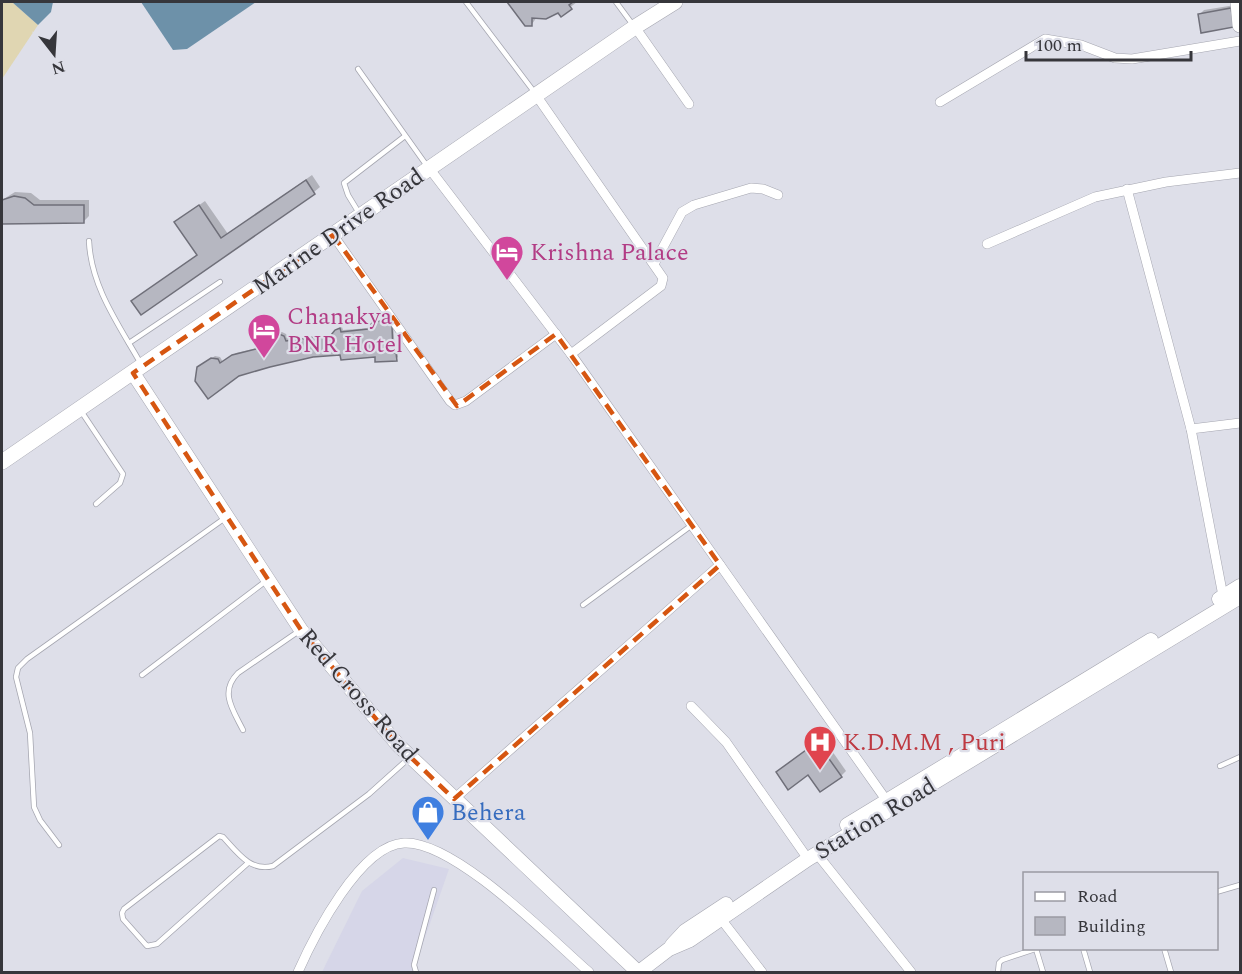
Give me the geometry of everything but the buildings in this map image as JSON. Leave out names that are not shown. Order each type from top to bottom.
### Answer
[{"type":"main road","name":"Marine Drive Road","points":[[2,462],[635,27],[675,2]]},
{"type":"main road","points":[[1238,2],[1240,25]]},
{"type":"main road","name":"Red Cross Road","points":[[138,369],[227,516],[301,630],[398,745],[638,972]]},
{"type":"main road","points":[[889,804],[1240,586]]},
{"type":"main road","name":"Station Road","points":[[638,972],[669,949],[690,940],[809,855],[889,804],[1240,597]]},
{"type":"main road","points":[[669,949],[685,931],[809,855]]},
{"type":"street","points":[[635,27],[689,104]]},
{"type":"street","points":[[940,102],[1045,39],[1081,45],[1115,58],[1132,59],[1240,41]]},
{"type":"street","points":[[536,95],[663,278],[661,286],[571,354]]},
{"type":"street","points":[[429,168],[571,354],[889,804]]},
{"type":"street","points":[[987,244],[1095,197],[1127,189],[1240,173]]},
{"type":"street","points":[[654,264],[682,212],[694,204],[751,188],[763,189],[778,195]]},
{"type":"street","points":[[1127,189],[1191,429],[1223,596]]},
{"type":"street","points":[[333,235],[455,405],[466,401],[556,334]]},
{"type":"street","points":[[1191,429],[1240,423]]},
{"type":"street","points":[[454,798],[720,564]]},
{"type":"street","points":[[691,706],[726,742],[809,855],[911,972]]},
{"type":"street","points":[[298,972],[308,948],[332,908],[363,865],[382,850],[404,842],[440,852],[484,879],[589,972]]},
{"type":"street","points":[[721,919],[762,972]]},
{"type":"lane","points":[[466,2],[536,95]]},
{"type":"lane","points":[[616,2],[635,27]]},
{"type":"lane","points":[[358,69],[429,168]]},
{"type":"lane","points":[[361,215],[348,195],[344,183],[405,136]]},
{"type":"lane","points":[[88,241],[96,280],[129,343],[138,369]]},
{"type":"lane","points":[[129,343],[220,282]]},
{"type":"lane","points":[[79,409],[123,474],[120,483],[96,504]]},
{"type":"lane","points":[[59,845],[40,820],[34,807],[30,733],[17,689],[18,668],[27,659],[227,516]]},
{"type":"lane","points":[[584,605],[692,525]]},
{"type":"lane","points":[[142,675],[268,579]]},
{"type":"lane","points":[[243,730],[230,704],[228,689],[231,681],[301,630]]},
{"type":"lane","points":[[248,863],[158,944],[147,946],[123,919],[124,909],[219,836],[223,837],[248,863],[266,868],[279,863],[369,794],[410,757]]},
{"type":"lane","points":[[1220,766],[1240,757]]},
{"type":"lane","points":[[1218,891],[1240,885]]},
{"type":"lane","points":[[416,972],[414,964],[434,890]]},
{"type":"lane","points":[[998,972],[999,963],[1002,960],[1034,950]]},
{"type":"lane","points":[[1037,950],[1043,972]]},
{"type":"lane","points":[[1084,950],[1090,972]]},
{"type":"lane","points":[[1165,950],[1171,972]]},
{"type":"highlighted area","points":[[333,235],[457,406],[556,334],[720,565],[454,799],[398,745],[301,630],[133,373]]},
{"type":"shaded area","points":[[403,858],[449,869],[413,972],[322,972],[362,891]]},
{"type":"sand","points":[[2,2],[12,2],[38,25],[2,79]]},
{"type":"water","points":[[12,2],[53,2],[51,12],[38,25]]},
{"type":"water","points":[[141,2],[256,2],[187,49],[173,50]]},
{"type":"place","name":"Krishna Palace","points":[[507,281]]},
{"type":"place","name":"Chanakya BNR Hotel","points":[[264,359]]},
{"type":"place","name":"K.D.M.M , Puri","points":[[820,771]]},
{"type":"place","name":"Behera","points":[[428,841]]}]
